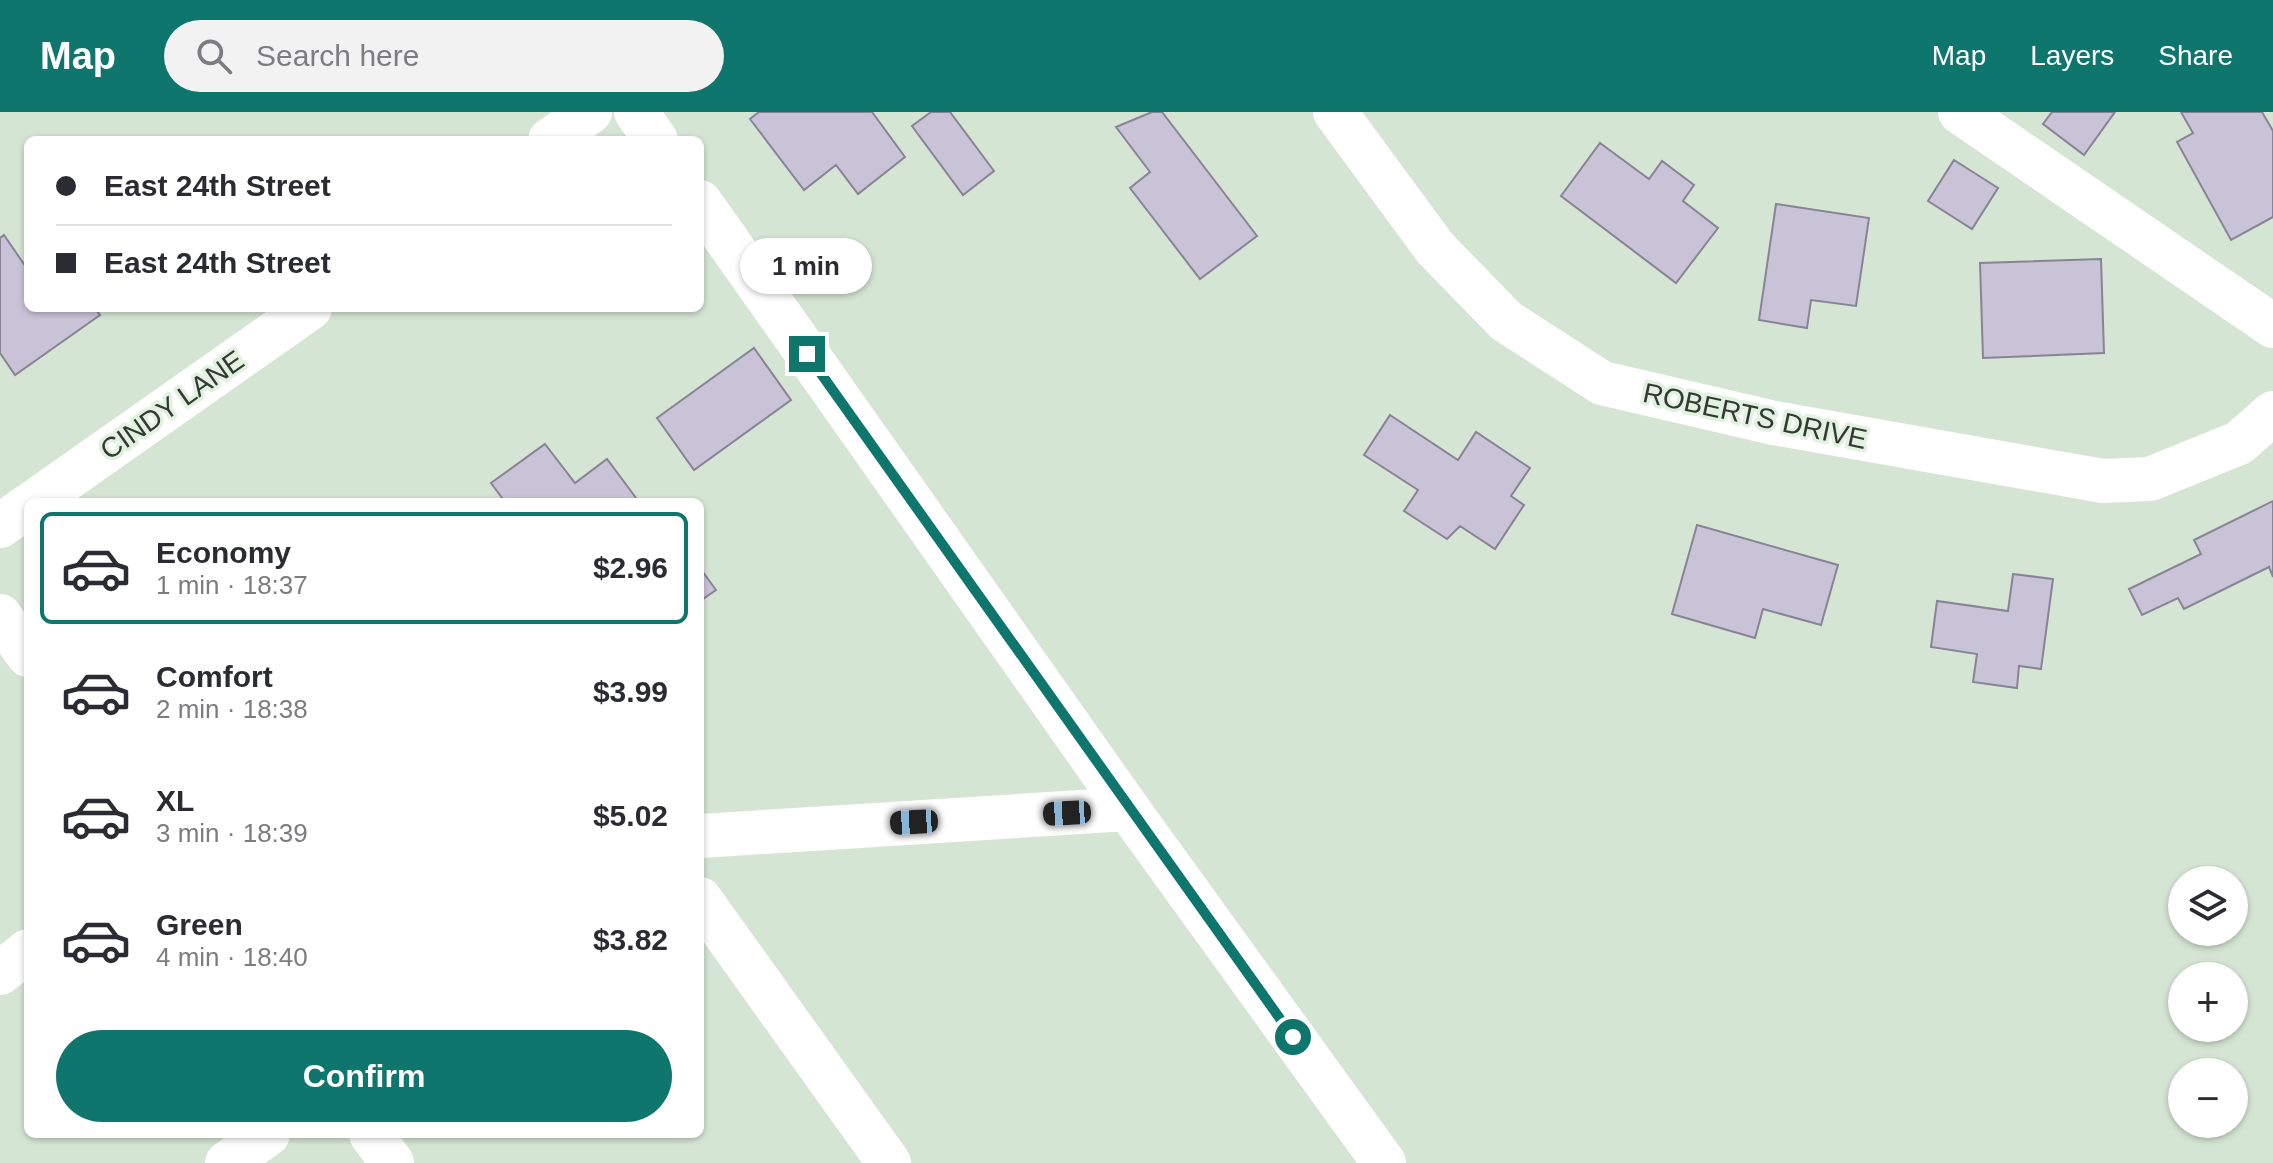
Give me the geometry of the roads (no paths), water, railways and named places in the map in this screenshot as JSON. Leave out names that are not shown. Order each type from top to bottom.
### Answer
[{"type":"street","points":[[556,136],[590,112]]},
{"type":"street","points":[[636,112],[653,136]]},
{"type":"street","name":"ROBERTS DRIVE","points":[[1335,112],[1435,248],[1506,321],[1602,383],[1774,423],[2103,481],[2150,479],[2239,443],[2273,413]]},
{"type":"street","points":[[1960,112],[2273,326]]},
{"type":"street","points":[[704,208],[1128,809],[1384,1163]]},
{"type":"street","name":"CINDY LANE","points":[[40,498],[304,312]]},
{"type":"street","points":[[0,526],[24,509]]},
{"type":"street","points":[[0,618],[24,650]]},
{"type":"street","points":[[704,836],[1128,809]]},
{"type":"street","points":[[704,905],[889,1163]]},
{"type":"street","points":[[0,973],[24,954]]},
{"type":"street","points":[[227,1163],[262,1138]]},
{"type":"street","points":[[374,1138],[392,1163]]}]
